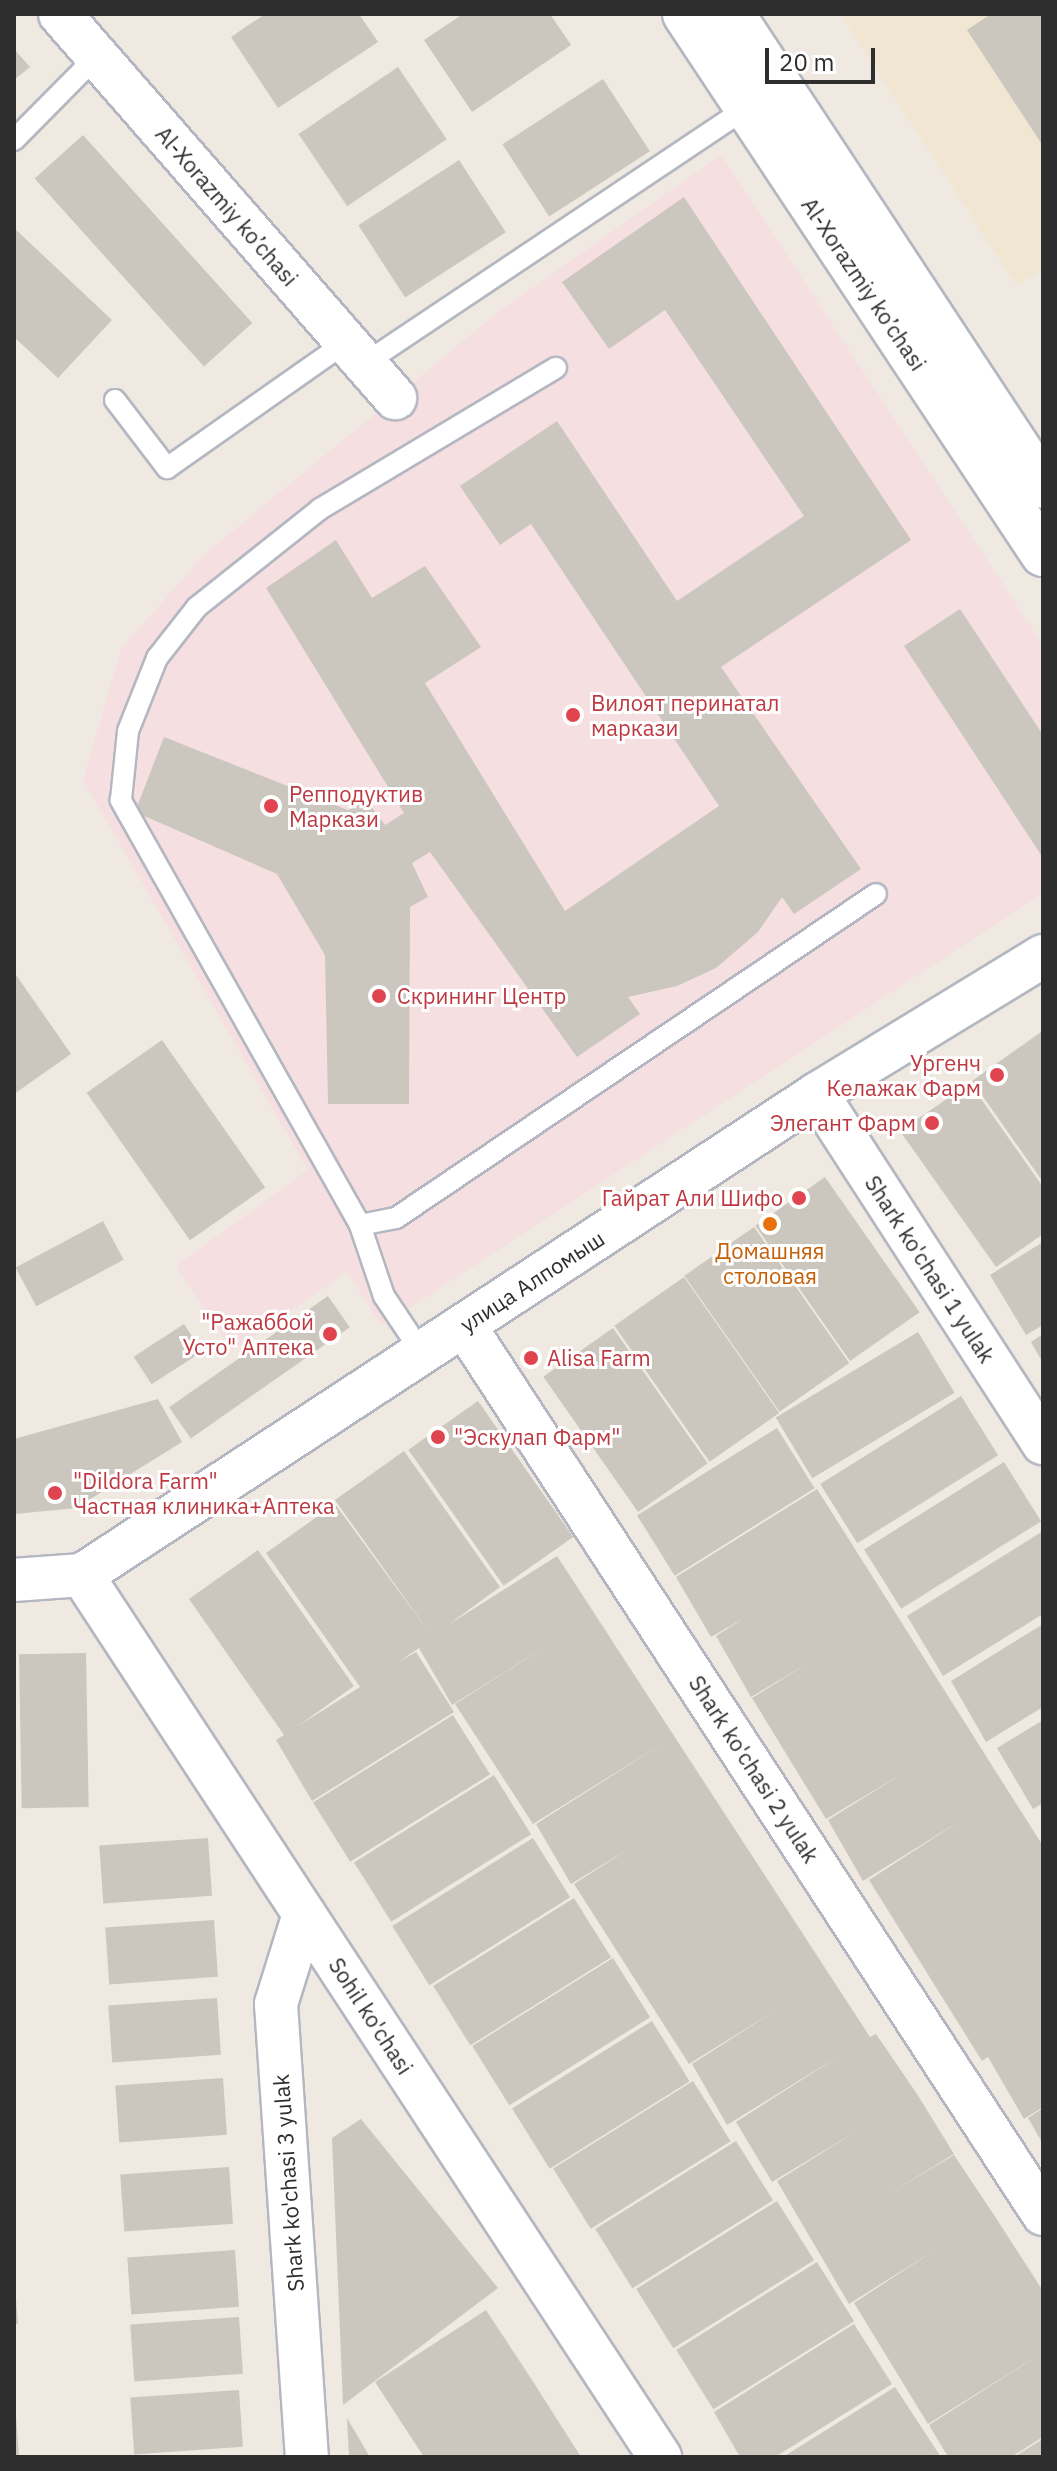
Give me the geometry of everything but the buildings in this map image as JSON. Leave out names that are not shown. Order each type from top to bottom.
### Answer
[{"type":"main road","name":"Al-Xorazmiy ko’chasi","points":[[685,14],[1043,554]]},
{"type":"main road","name":"Al-Xorazmiy ko’chasi","points":[[732,14],[1043,486]]},
{"type":"street","name":"Al-Xorazmiy ko’chasi","points":[[60,14],[395,398]]},
{"type":"street","name":"улица Алпомыш","points":[[14,1580],[82,1575],[817,1094],[1043,956]]},
{"type":"street","name":"Shark ko'chasi 1 yulak","points":[[817,1094],[1043,1443]]},
{"type":"street","name":"Shark ko'chasi 2 yulak","points":[[464,1325],[1043,2214]]},
{"type":"street","name":"Sohil ko'chasi","points":[[82,1575],[660,2457]]},
{"type":"street","name":"Shark ko'chasi 3 yulak","points":[[304,1914],[276,2004],[307,2457]]},
{"type":"lane","points":[[14,140],[97,56]]},
{"type":"lane","points":[[115,400],[167,468],[747,108]]},
{"type":"lane","points":[[422,1353],[384,1296],[360,1225],[121,800],[128,731],[157,658],[197,607],[320,509],[556,368]]},
{"type":"lane","points":[[360,1225],[396,1218],[876,894]]},
{"type":"shaded area","points":[[840,14],[1043,14],[1043,269],[1017,286]]},
{"type":"shaded area","name":"Вилоят перинатал маркази","points":[[721,155],[1043,645],[1043,893],[382,1326],[347,1272],[233,1351],[176,1266],[308,1170],[83,780],[121,649],[205,554],[501,310]]},
{"type":"place","name":"Вилоят перинатал маркази","points":[[573,715]]},
{"type":"place","name":"Репподуктив Маркази","points":[[271,806]]},
{"type":"place","name":"Скрининг Центр","points":[[379,996]]},
{"type":"place","name":"Ургенч Келажак Фарм","points":[[997,1075]]},
{"type":"place","name":"Элегант Фарм","points":[[932,1123]]},
{"type":"place","name":"Гайрат Али Шифо","points":[[799,1198]]},
{"type":"place","name":"Домашняя столовая","points":[[770,1224]]},
{"type":"place","name":"\"Ражаббой Усто\" Аптека","points":[[330,1334]]},
{"type":"place","name":"Alisa Farm","points":[[531,1358]]},
{"type":"place","name":"\"Эскулап Фарм\"","points":[[438,1437]]},
{"type":"place","name":"\"Dildora Farm\" Частная клиника+Аптека","points":[[55,1493]]}]
